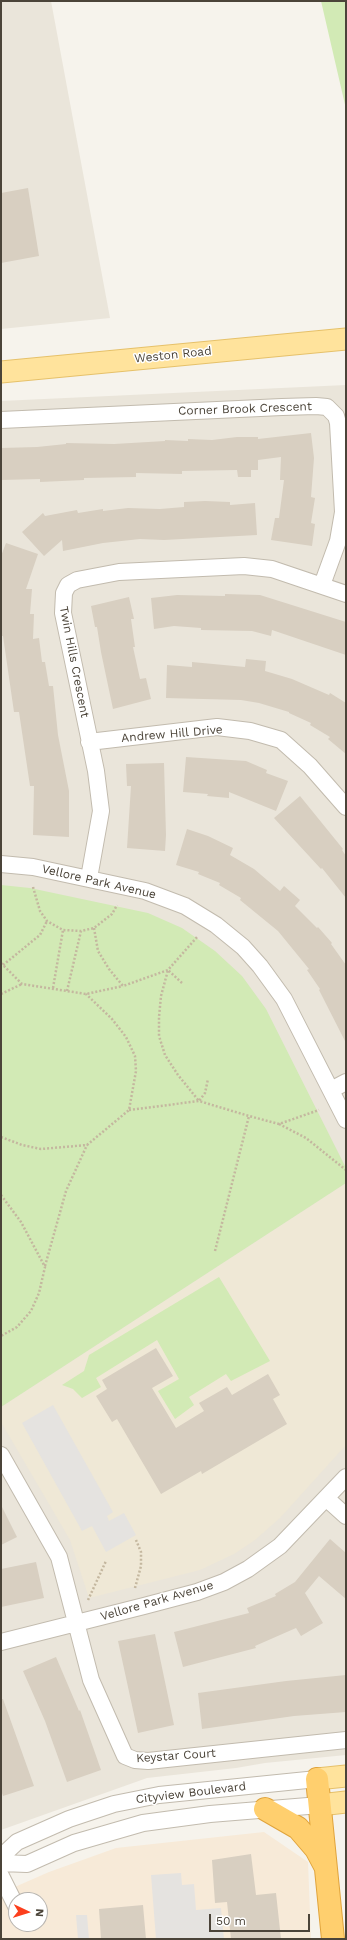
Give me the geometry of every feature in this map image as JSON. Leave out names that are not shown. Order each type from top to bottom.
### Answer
[{"type":"highway","points":[[317,1779],[333,1939]]},
{"type":"highway","points":[[265,1809],[298,1828],[316,1849],[326,1868]]},
{"type":"main road","name":"Weston Road","points":[[1,372],[346,339]]},
{"type":"main road","name":"Cityview Boulevard","points":[[317,1779],[346,1776]]},
{"type":"main road","name":"Cityview Boulevard","points":[[320,1805],[346,1802]]},
{"type":"street","name":"Corner Brook Crescent","points":[[1,420],[282,407],[327,407],[336,416],[338,423],[343,512],[338,541],[322,585]]},
{"type":"street","name":"Twin Hills Crescent","points":[[89,878],[101,811],[96,771],[63,612],[64,593],[68,585],[77,580],[119,572],[244,566],[272,569],[346,594]]},
{"type":"street","name":"Andrew Hill Drive","points":[[89,742],[217,727],[250,731],[281,740],[310,766],[346,807]]},
{"type":"street","name":"Vellore Park Avenue","points":[[1,864],[33,867],[89,878],[164,897],[200,915],[231,936],[260,966],[284,999],[346,1120]]},
{"type":"street","points":[[331,1090],[346,1082]]},
{"type":"street","name":"Keystar Court","points":[[1,1456],[59,1557],[93,1686],[124,1756],[130,1759],[148,1761],[346,1740]]},
{"type":"street","name":"Vellore Park Avenue","points":[[1,1642],[197,1592],[237,1576],[280,1546],[346,1477]]},
{"type":"street","points":[[326,1498],[346,1516]]},
{"type":"street","name":"Cityview Boulevard","points":[[1,1857],[17,1842],[69,1819],[114,1804],[159,1795],[317,1779]]},
{"type":"street","name":"Cityview Boulevard","points":[[1,1863],[26,1864],[74,1843],[143,1823],[210,1814],[320,1805]]},
{"type":"street","points":[[1,1876],[9,1892]]},
{"type":"path","points":[[34,887],[36,902],[47,921],[63,930],[81,931],[94,928],[112,914],[117,905]]},
{"type":"path","points":[[22,984],[2,964],[40,935],[47,921]]},
{"type":"path","points":[[94,928],[98,951],[109,969],[123,986]]},
{"type":"path","points":[[53,988],[63,930]]},
{"type":"path","points":[[67,991],[81,931]]},
{"type":"path","points":[[198,936],[168,970],[161,996],[158,1017],[159,1036],[165,1055],[178,1075],[199,1101]]},
{"type":"path","points":[[1,994],[22,984],[86,994],[123,986],[168,970]]},
{"type":"path","points":[[168,970],[182,983]]},
{"type":"path","points":[[86,994],[112,1018],[126,1037],[134,1056],[136,1071],[129,1110]]},
{"type":"path","points":[[199,1101],[204,1093],[208,1079]]},
{"type":"path","points":[[1,1336],[17,1327],[31,1311],[39,1294],[66,1191],[87,1145],[129,1110],[199,1101],[279,1124],[306,1138],[346,1170]]},
{"type":"path","points":[[279,1124],[319,1110]]},
{"type":"path","points":[[215,1251],[249,1116]]},
{"type":"path","points":[[1,1137],[22,1146],[41,1149],[87,1145]]},
{"type":"path","points":[[1,1195],[21,1222],[45,1267]]},
{"type":"path","points":[[135,1588],[141,1566],[141,1552],[136,1540]]},
{"type":"path","points":[[88,1600],[106,1561]]},
{"type":"shaded area","points":[[1,1],[51,1],[110,318],[1,329]]},
{"type":"shaded area","points":[[346,385],[346,1755],[265,1763],[236,1768],[147,1778],[1,1830],[1,401]]},
{"type":"shaded area","points":[[346,1183],[346,1445],[280,1518],[255,1540],[234,1554],[200,1570],[89,1598],[70,1540],[1,1422],[1,1407]]},
{"type":"shaded area","points":[[53,1405],[113,1512],[107,1516],[109,1521],[124,1513],[136,1535],[106,1552],[92,1526],[82,1531],[22,1423]]},
{"type":"shaded area","points":[[264,1832],[308,1862],[311,1939],[1,1939],[1,1893],[49,1872],[116,1848]]},
{"type":"shaded area","points":[[181,1873],[182,1885],[194,1884],[196,1910],[221,1908],[224,1939],[156,1939],[151,1875]]},
{"type":"shaded area","points":[[76,1915],[87,1915],[89,1939],[78,1939]]},
{"type":"green space","points":[[321,1],[346,1],[346,109]]},
{"type":"green space","points":[[1,885],[30,888],[148,913],[182,928],[215,951],[242,976],[266,1009],[346,1168],[346,1183],[1,1407]]},
{"type":"green space","points":[[219,1277],[270,1361],[231,1381],[226,1374],[189,1397],[194,1405],[175,1419],[158,1391],[179,1379],[157,1340],[96,1378],[101,1387],[82,1398],[73,1389],[62,1385],[84,1371],[89,1355]]},
{"type":"building","points":[[28,188],[39,256],[1,263],[1,193]]},
{"type":"building","points":[[311,433],[314,458],[311,497],[315,498],[311,523],[315,524],[312,546],[271,540],[275,518],[279,518],[284,480],[280,480],[281,457],[258,460],[258,470],[251,470],[251,477],[238,477],[237,470],[182,471],[182,474],[136,473],[136,477],[84,478],[84,480],[40,482],[40,479],[1,480],[1,448],[37,447],[66,443],[114,444],[165,440],[188,441],[188,439],[212,440],[237,437],[258,437],[258,439]]},
{"type":"building","points":[[184,502],[230,502],[230,505],[255,503],[257,535],[164,540],[140,539],[103,543],[63,551],[62,540],[44,556],[22,532],[43,513],[45,516],[77,510],[78,513],[103,509],[103,511],[128,508],[160,509],[184,507]]},
{"type":"building","points":[[6,543],[38,554],[26,589],[32,589],[30,614],[34,614],[33,639],[39,638],[42,662],[45,662],[49,686],[53,686],[58,735],[69,791],[69,837],[33,835],[34,786],[30,786],[19,712],[14,712],[3,636],[1,636],[1,556]]},
{"type":"building","points":[[225,594],[260,595],[346,622],[346,655],[272,630],[271,636],[252,631],[201,630],[201,628],[174,626],[154,629],[151,598],[177,595],[225,596]]},
{"type":"building","points":[[129,597],[134,619],[131,619],[135,647],[133,647],[140,679],[146,678],[151,699],[113,709],[97,627],[95,627],[91,606]]},
{"type":"building","points":[[246,659],[266,661],[265,671],[292,679],[329,695],[330,693],[346,703],[346,754],[328,739],[330,737],[310,725],[311,723],[289,712],[259,703],[241,700],[166,698],[167,665],[192,667],[192,662],[245,667]]},
{"type":"building","points":[[186,757],[246,761],[267,770],[266,773],[288,781],[276,811],[229,792],[229,798],[207,796],[208,794],[183,792]]},
{"type":"building","points":[[164,763],[165,851],[127,848],[131,786],[127,786],[126,764]]},
{"type":"building","points":[[300,796],[343,849],[342,850],[346,856],[346,898],[322,868],[321,869],[274,818]]},
{"type":"building","points":[[187,829],[208,836],[233,848],[230,855],[254,869],[280,891],[284,886],[300,900],[295,906],[317,928],[318,927],[332,943],[331,944],[346,965],[346,1043],[319,990],[320,989],[307,970],[309,969],[278,931],[240,900],[241,898],[219,885],[220,883],[198,874],[199,872],[176,865]]},
{"type":"building","points":[[156,1348],[173,1376],[152,1388],[176,1428],[204,1411],[199,1403],[227,1387],[232,1395],[268,1374],[280,1395],[273,1399],[287,1424],[202,1474],[201,1471],[161,1494],[117,1419],[112,1422],[96,1396],[107,1389],[102,1380]]},
{"type":"building","points":[[1,1505],[17,1537],[1,1545]]},
{"type":"building","points":[[330,1539],[346,1553],[346,1599],[319,1576],[305,1593],[323,1623],[301,1636],[296,1628],[255,1646],[256,1648],[183,1667],[174,1632],[249,1613],[247,1608],[276,1596],[275,1594],[295,1582]]},
{"type":"building","points":[[36,1562],[44,1598],[1,1607],[1,1569]]},
{"type":"building","points":[[155,1634],[174,1725],[138,1733],[118,1641]]},
{"type":"building","points":[[56,1657],[79,1711],[80,1710],[101,1770],[67,1782],[45,1721],[23,1671]]},
{"type":"building","points":[[346,1675],[346,1712],[294,1716],[202,1729],[198,1693],[286,1681]]},
{"type":"building","points":[[1,1699],[3,1699],[34,1786],[3,1796],[1,1790]]},
{"type":"building","points":[[251,1854],[256,1895],[276,1893],[281,1939],[231,1939],[227,1902],[215,1903],[212,1860]]},
{"type":"building","points":[[143,1905],[146,1939],[101,1939],[99,1909]]}]
